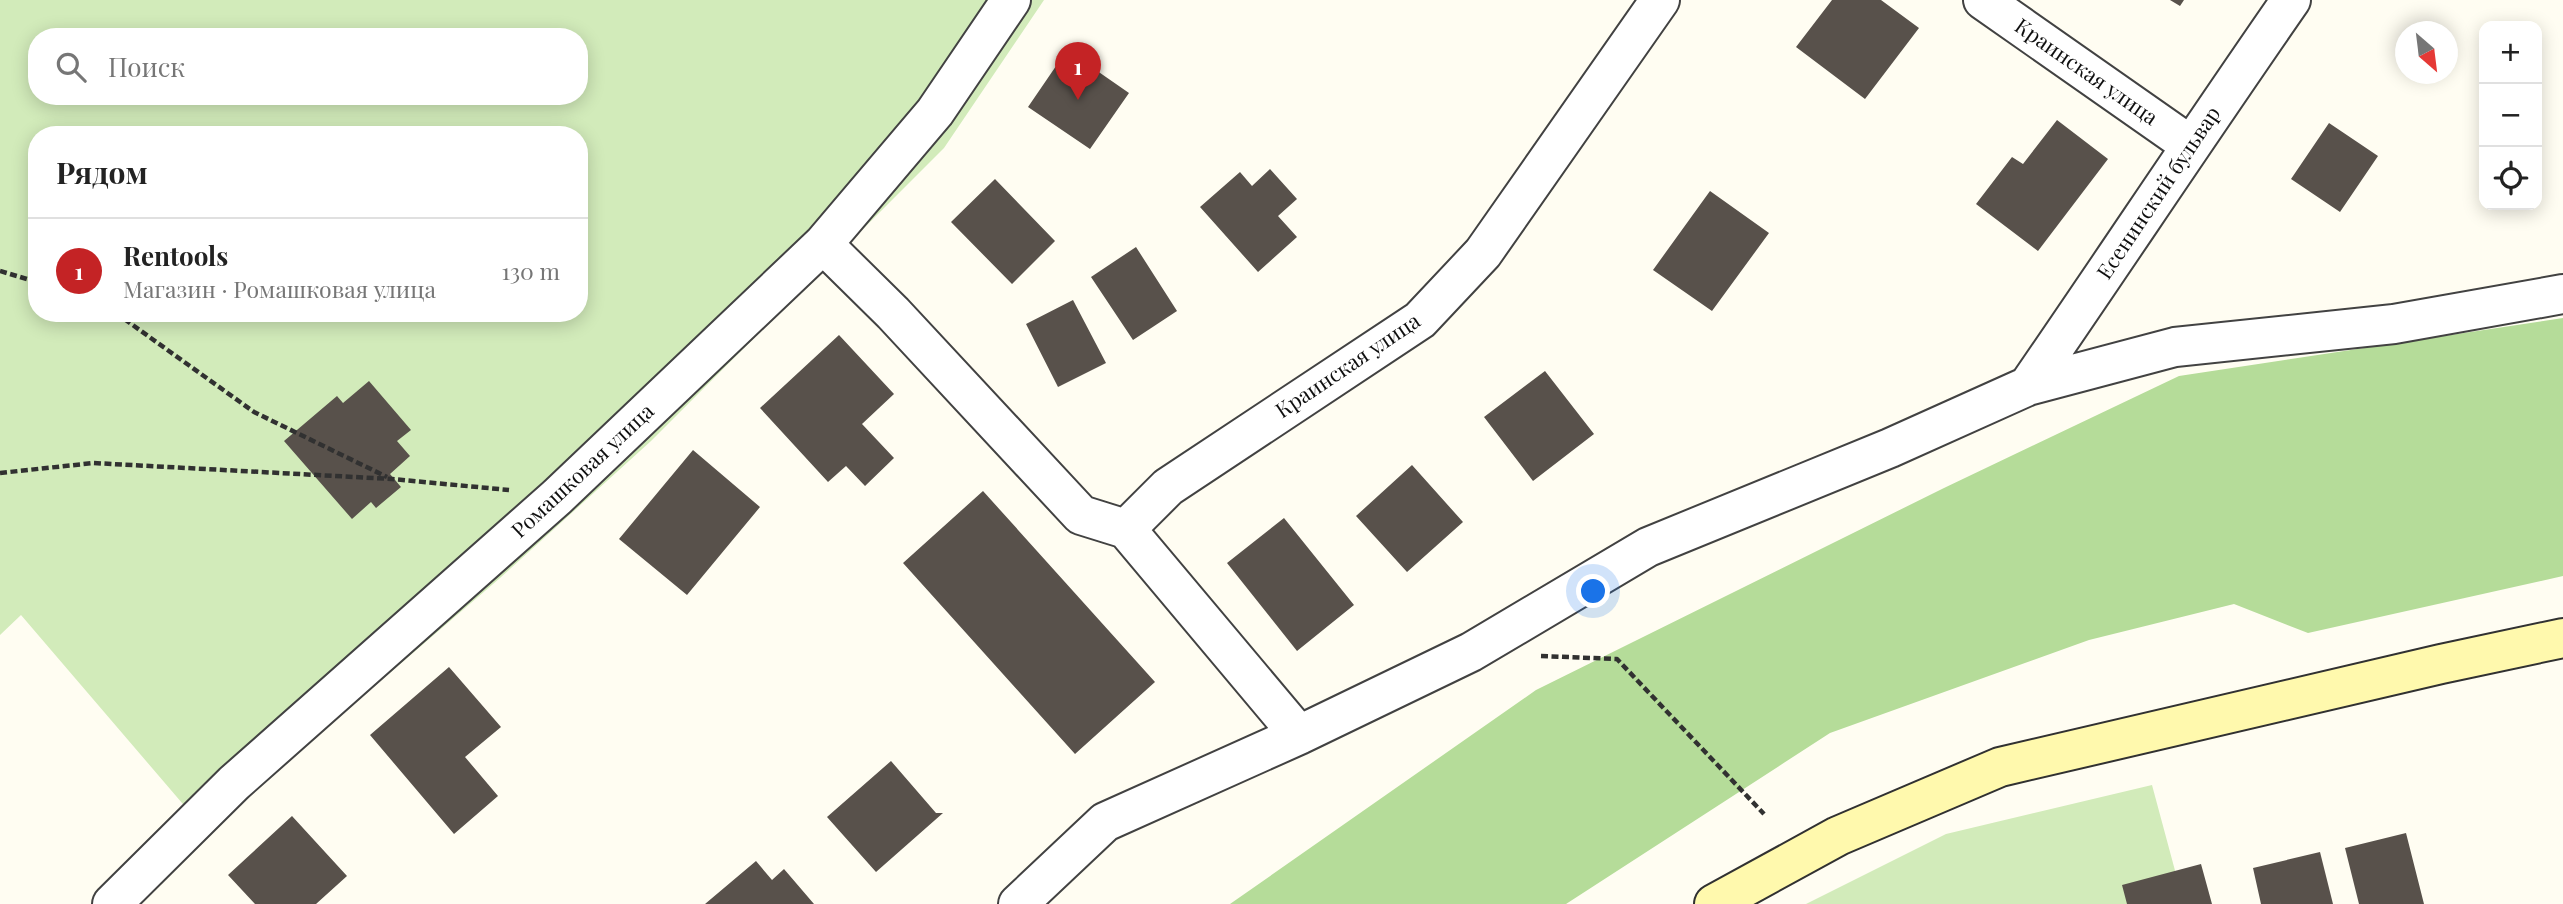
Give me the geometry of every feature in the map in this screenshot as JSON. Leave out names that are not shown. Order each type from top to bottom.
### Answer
[{"type":"main road","points":[[1714,904],[1838,836],[2000,767],[2563,638]]},
{"type":"street","name":"Ромашковая улица","points":[[112,904],[234,783],[557,497],[823,244],[935,112],[1011,0]]},
{"type":"street","name":"Краинская улица","points":[[1126,529],[1168,487],[1420,320],[1483,253],[1660,0]]},
{"type":"street","name":"Краинская улица","points":[[1983,0],[2190,145]]},
{"type":"street","name":"Есенинский бульвар","points":[[2028,386],[2291,0]]},
{"type":"street","points":[[823,244],[893,313],[1081,515],[1126,529],[1298,735]]},
{"type":"street","points":[[1018,904],[1105,822],[1298,735],[1471,652],[1647,547],[1891,448],[2028,386],[2175,347],[2394,324],[2563,295]]},
{"type":"path","points":[[0,271],[28,279]]},
{"type":"path","points":[[129,322],[254,412],[392,479]]},
{"type":"path","points":[[0,473],[93,463],[392,479],[467,485],[557,497]]},
{"type":"path","points":[[1537,655],[1617,659],[1764,814]]},
{"type":"green space","points":[[0,0],[1044,0],[944,148],[651,441],[500,578],[206,831],[21,615],[0,635]]},
{"type":"green space","points":[[2563,318],[2563,576],[2308,633],[2234,604],[2089,640],[1830,733],[1566,904],[1230,904],[1536,690],[1944,488],[2179,376]]},
{"type":"green space","points":[[2152,785],[2184,904],[1806,904],[1946,834]]},
{"type":"building","points":[[1832,0],[1881,0],[1919,28],[1865,99],[1796,47]]},
{"type":"building","points":[[2170,0],[2184,0],[2180,6]]},
{"type":"building","points":[[1067,50],[1129,93],[1090,149],[1028,107]]},
{"type":"building","points":[[2057,120],[2108,159],[2038,251],[1976,204],[2012,157],[2023,164]]},
{"type":"building","points":[[2329,123],[2378,156],[2340,212],[2291,179]]},
{"type":"building","points":[[1270,169],[1297,199],[1278,216],[1297,237],[1258,272],[1200,207],[1240,172],[1252,186]]},
{"type":"building","points":[[995,179],[1055,241],[1012,284],[951,222]]},
{"type":"building","points":[[1710,191],[1769,233],[1712,311],[1653,270]]},
{"type":"building","points":[[1136,247],[1177,311],[1133,340],[1091,277]]},
{"type":"building","points":[[1073,300],[1106,363],[1058,387],[1026,324]]},
{"type":"building","points":[[839,335],[894,394],[862,424],[894,458],[865,486],[846,466],[828,482],[760,408]]},
{"type":"building","points":[[1545,371],[1594,434],[1533,481],[1484,417]]},
{"type":"building","points":[[369,381],[411,430],[397,441],[410,456],[390,474],[401,487],[376,508],[371,502],[352,519],[284,441],[337,396],[343,403]]},
{"type":"building","points":[[693,450],[760,507],[687,595],[619,539]]},
{"type":"building","points":[[1412,465],[1463,522],[1407,572],[1356,516]]},
{"type":"building","points":[[983,491],[1155,682],[1075,754],[903,563]]},
{"type":"building","points":[[1284,518],[1354,605],[1297,651],[1227,563]]},
{"type":"building","points":[[449,667],[501,727],[465,757],[498,796],[454,834],[370,735]]},
{"type":"building","points":[[891,761],[936,813],[943,813],[876,872],[827,817]]},
{"type":"building","points":[[292,816],[347,876],[316,904],[255,904],[228,875]]},
{"type":"building","points":[[2406,833],[2424,904],[2359,904],[2345,848]]},
{"type":"building","points":[[2320,852],[2333,904],[2261,904],[2253,868]]},
{"type":"building","points":[[756,861],[772,880],[784,869],[814,904],[705,904]]},
{"type":"building","points":[[2201,864],[2212,904],[2127,904],[2122,885]]},
{"type":"place","name":"Rentools","points":[[1078,100]]}]
